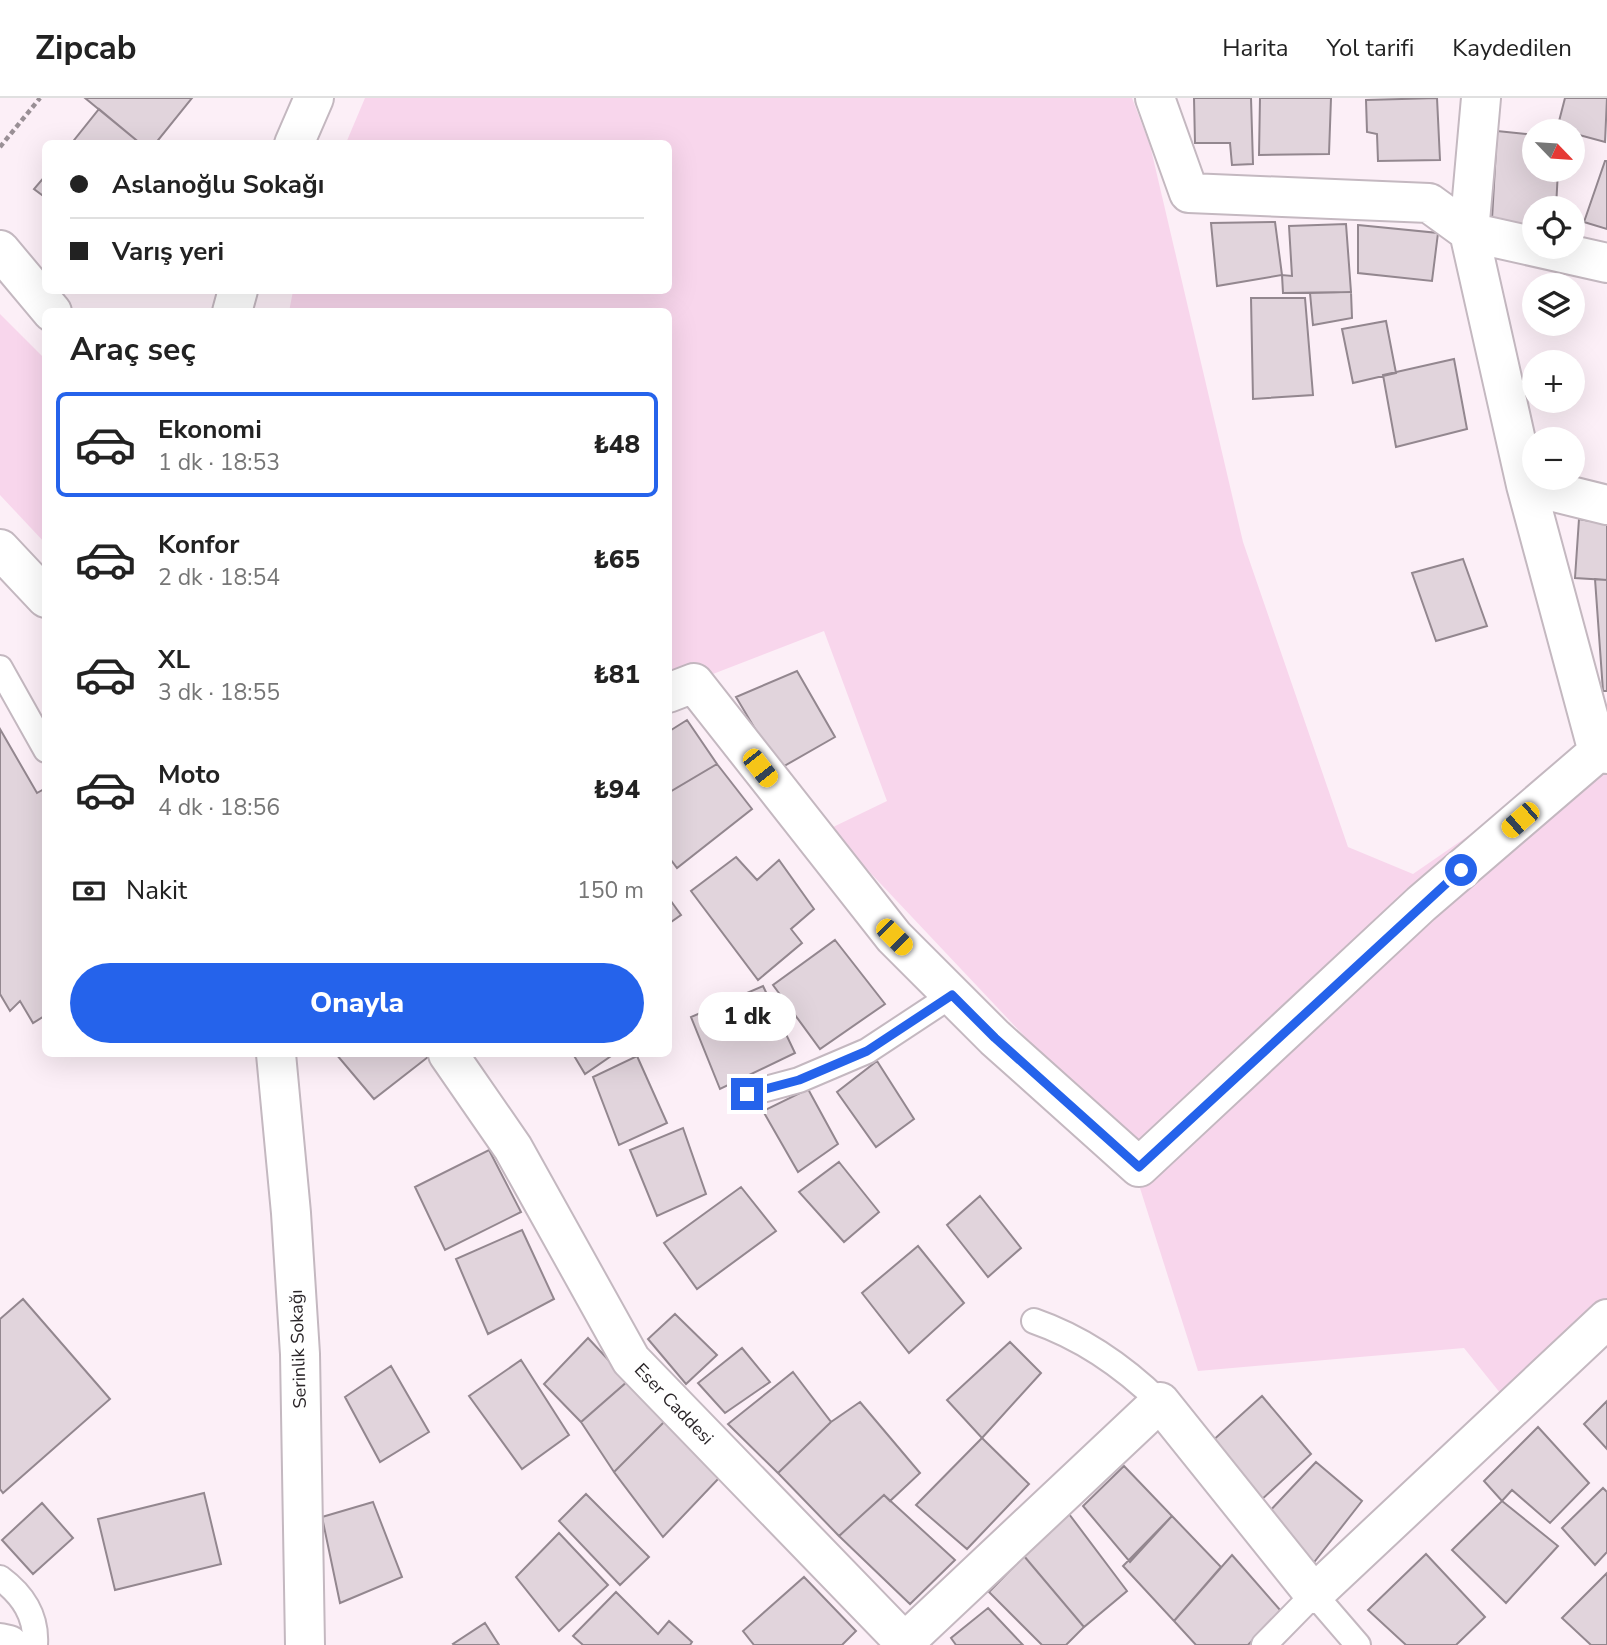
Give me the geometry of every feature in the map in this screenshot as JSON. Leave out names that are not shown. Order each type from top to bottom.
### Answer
[{"type":"street","points":[[297,140],[314,98]]},
{"type":"street","points":[[1155,98],[1189,193],[1429,203],[1469,232],[1607,262]]},
{"type":"street","points":[[1481,98],[1469,232],[1522,467]]},
{"type":"street","points":[[0,250],[49,308]]},
{"type":"street","points":[[672,691],[694,683],[894,937],[995,1038],[1139,1167],[1421,904],[1603,753],[1527,490]]},
{"type":"street","points":[[1546,490],[1607,505]]},
{"type":"street","points":[[0,549],[42,594]]},
{"type":"street","name":"Serinlik Sokağı","points":[[276,1057],[292,1213],[300,1354],[305,1645]]},
{"type":"street","name":"Eser Caddesi","points":[[450,1057],[513,1148],[631,1360],[906,1644]]},
{"type":"street","points":[[906,1644],[1160,1402],[1314,1594],[1607,1319]]},
{"type":"street","points":[[0,1643],[9,1645]]},
{"type":"lane","points":[[0,668],[42,743]]},
{"type":"lane","points":[[747,1094],[799,1080],[867,1051],[952,995]]},
{"type":"lane","points":[[1034,1321],[1062,1331],[1098,1352],[1129,1372],[1160,1402]]},
{"type":"lane","points":[[0,1578],[15,1590],[27,1605],[33,1620],[35,1645]]},
{"type":"lane","points":[[1264,1645],[1314,1594],[1358,1645]]},
{"type":"path","points":[[0,147],[40,98]]},
{"type":"shaded area","points":[[365,98],[1132,98],[1150,145],[1243,542],[1348,847],[1413,874],[1575,762],[1607,770],[1607,1332],[1517,1414],[1464,1348],[1198,1371],[1126,1144],[829,829],[887,801],[824,631],[672,690],[672,308],[290,308],[292,294],[672,294],[672,140],[347,140]]},
{"type":"shaded area","points":[[0,314],[42,356],[42,540],[0,495]]},
{"type":"building","points":[[85,98],[192,98],[158,140],[136,140]]},
{"type":"building","points":[[1194,98],[1251,98],[1253,164],[1232,165],[1230,143],[1195,143]]},
{"type":"building","points":[[1260,98],[1331,98],[1329,154],[1259,155]]},
{"type":"building","points":[[1437,98],[1440,160],[1378,161],[1377,134],[1367,132],[1366,100]]},
{"type":"building","points":[[1565,98],[1607,98],[1605,142],[1586,137],[1586,119],[1560,119]]},
{"type":"building","points":[[99,109],[136,140],[74,140]]},
{"type":"building","points":[[1497,131],[1522,134],[1522,182],[1557,182],[1557,196],[1522,196],[1522,225],[1492,219]]},
{"type":"building","points":[[1607,161],[1607,229],[1585,222]]},
{"type":"building","points":[[42,180],[42,195],[34,189]]},
{"type":"building","points":[[1275,222],[1282,275],[1217,286],[1211,223]]},
{"type":"building","points":[[1346,224],[1351,292],[1283,293],[1282,275],[1292,276],[1289,226]]},
{"type":"building","points":[[1358,225],[1438,233],[1432,281],[1358,273]]},
{"type":"building","points":[[1351,292],[1352,318],[1313,325],[1310,293]]},
{"type":"building","points":[[1251,298],[1305,298],[1313,395],[1253,399]]},
{"type":"building","points":[[1386,321],[1396,373],[1353,383],[1342,329]]},
{"type":"building","points":[[1454,359],[1467,429],[1396,447],[1383,375]]},
{"type":"building","points":[[1579,519],[1607,524],[1607,580],[1575,578]]},
{"type":"building","points":[[1463,559],[1487,626],[1436,641],[1412,573]]},
{"type":"building","points":[[1595,579],[1607,580],[1607,691],[1603,691]]},
{"type":"building","points":[[797,671],[835,737],[779,769],[736,697]]},
{"type":"building","points":[[687,720],[717,764],[672,791],[672,729]]},
{"type":"building","points":[[0,729],[37,793],[42,790],[42,1017],[33,1023],[20,1001],[10,1011],[0,994]]},
{"type":"building","points":[[717,764],[752,809],[677,868],[672,861],[672,791]]},
{"type":"building","points":[[736,857],[757,880],[779,860],[814,909],[791,929],[802,943],[758,980],[691,891]]},
{"type":"building","points":[[672,903],[681,915],[672,921]]},
{"type":"building","points":[[835,940],[885,1004],[820,1049],[773,985]]},
{"type":"building","points":[[763,986],[795,1053],[720,1089],[691,1017]]},
{"type":"building","points":[[339,1057],[428,1057],[374,1099]]},
{"type":"building","points":[[575,1057],[610,1057],[585,1074]]},
{"type":"building","points":[[637,1057],[667,1123],[619,1145],[593,1077]]},
{"type":"building","points":[[877,1061],[914,1119],[876,1147],[837,1092]]},
{"type":"building","points":[[808,1089],[838,1144],[798,1172],[763,1111]]},
{"type":"building","points":[[683,1128],[706,1194],[657,1216],[630,1150]]},
{"type":"building","points":[[489,1150],[521,1212],[445,1250],[415,1187]]},
{"type":"building","points":[[839,1162],[879,1212],[844,1242],[799,1192]]},
{"type":"building","points":[[741,1187],[776,1231],[697,1289],[664,1243]]},
{"type":"building","points":[[980,1196],[1021,1248],[988,1277],[947,1225]]},
{"type":"building","points":[[522,1230],[554,1299],[488,1334],[456,1259]]},
{"type":"building","points":[[918,1246],[964,1303],[909,1353],[862,1293]]},
{"type":"building","points":[[23,1299],[110,1399],[3,1493],[0,1489],[0,1319]]},
{"type":"building","points":[[675,1314],[717,1355],[686,1384],[648,1339]]},
{"type":"building","points":[[588,1338],[628,1381],[581,1422],[544,1384]]},
{"type":"building","points":[[1010,1342],[1041,1373],[982,1438],[947,1400]]},
{"type":"building","points":[[742,1348],[770,1382],[725,1413],[698,1383]]},
{"type":"building","points":[[521,1360],[569,1435],[522,1469],[469,1396]]},
{"type":"building","points":[[391,1366],[429,1432],[380,1462],[345,1397]]},
{"type":"building","points":[[793,1372],[831,1422],[778,1473],[728,1424]]},
{"type":"building","points":[[628,1381],[666,1420],[614,1472],[581,1422]]},
{"type":"building","points":[[1262,1396],[1311,1454],[1259,1502],[1210,1443]]},
{"type":"building","points":[[1607,1401],[1607,1449],[1584,1424]]},
{"type":"building","points":[[860,1402],[920,1473],[890,1501],[884,1495],[839,1536],[778,1473],[831,1422]]},
{"type":"building","points":[[666,1420],[720,1477],[663,1537],[614,1472]]},
{"type":"building","points":[[1538,1427],[1589,1483],[1550,1523],[1512,1490],[1502,1501],[1484,1481]]},
{"type":"building","points":[[982,1438],[1029,1484],[967,1549],[916,1505]]},
{"type":"building","points":[[1316,1462],[1362,1501],[1308,1570],[1265,1516]]},
{"type":"building","points":[[1124,1466],[1172,1516],[1130,1562],[1083,1506]]},
{"type":"building","points":[[1603,1488],[1607,1492],[1607,1552],[1595,1565],[1562,1528]]},
{"type":"building","points":[[204,1493],[221,1564],[115,1590],[98,1519]]},
{"type":"building","points":[[586,1494],[649,1557],[620,1585],[559,1521]]},
{"type":"building","points":[[884,1495],[955,1560],[910,1604],[839,1536]]},
{"type":"building","points":[[1502,1501],[1558,1546],[1506,1603],[1452,1550]]},
{"type":"building","points":[[373,1502],[402,1577],[340,1603],[322,1517]]},
{"type":"building","points":[[42,1503],[73,1538],[33,1574],[2,1540]]},
{"type":"building","points":[[1066,1510],[1127,1591],[1084,1627],[1024,1556]]},
{"type":"building","points":[[1172,1516],[1221,1567],[1174,1621],[1123,1566]]},
{"type":"building","points":[[559,1533],[608,1585],[559,1631],[516,1577]]},
{"type":"building","points":[[1426,1554],[1485,1617],[1456,1645],[1406,1645],[1368,1610]]},
{"type":"building","points":[[1232,1555],[1281,1611],[1248,1645],[1196,1645],[1174,1621]]},
{"type":"building","points":[[1024,1556],[1084,1627],[1066,1645],[1042,1645],[989,1592]]},
{"type":"building","points":[[1607,1573],[1607,1645],[1591,1645],[1562,1618]]},
{"type":"building","points":[[804,1577],[856,1631],[842,1645],[754,1645],[743,1631]]},
{"type":"building","points":[[616,1592],[658,1634],[669,1621],[692,1642],[690,1645],[583,1645],[573,1636]]},
{"type":"building","points":[[988,1608],[1023,1645],[956,1645],[951,1638]]},
{"type":"building","points":[[485,1623],[499,1645],[453,1644]]},
{"type":"route","points":[[747,1094],[799,1080],[867,1051],[952,995],[995,1038],[1139,1167],[1421,904],[1461,870]]}]
